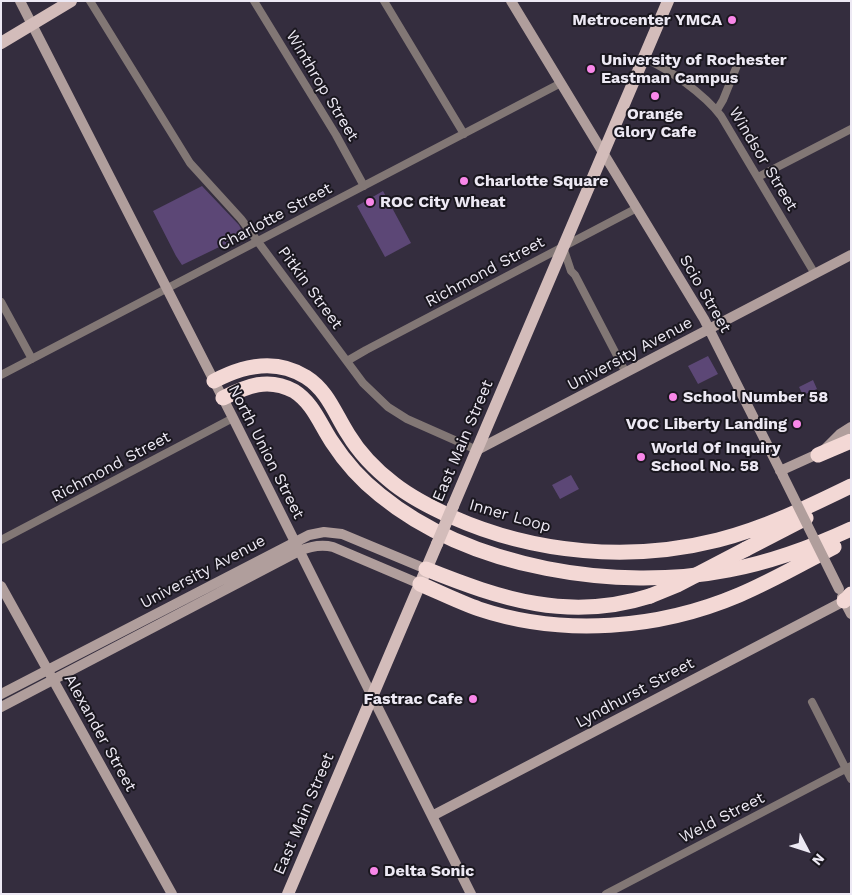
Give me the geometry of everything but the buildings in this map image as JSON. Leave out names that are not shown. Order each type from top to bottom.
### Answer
[{"type":"highway","name":"Inner Loop","points":[[214,381],[236,370],[260,365],[281,367],[300,374],[311,380],[323,392],[344,429],[360,452],[401,490],[429,507],[461,521],[490,532],[540,545],[612,552],[666,550],[702,544],[737,535],[770,523],[851,486]]},
{"type":"highway","points":[[223,398],[249,386],[261,383],[292,390],[302,397],[313,409],[332,442],[352,468],[389,502],[416,519],[458,541],[493,554],[565,572],[620,577],[693,576],[765,561],[800,550],[851,529]]},
{"type":"highway","points":[[818,455],[851,441]]},
{"type":"highway","points":[[426,569],[502,597],[544,606],[577,608],[607,606],[650,596],[683,582],[851,492]]},
{"type":"highway","points":[[420,584],[479,609],[512,617],[565,625],[601,626],[632,624],[681,615],[729,599],[851,538]]},
{"type":"main road","points":[[1,43],[71,1]]},
{"type":"main road","name":"East Main Street","points":[[288,894],[668,1]]},
{"type":"street","name":"North Union Street","points":[[20,1],[223,398],[471,894]]},
{"type":"street","name":"Pitkin Street","points":[[90,1],[190,163],[235,212],[258,241],[369,390],[394,412],[419,426],[476,450]]},
{"type":"street","name":"Winthrop Street","points":[[254,1],[336,135],[364,186]]},
{"type":"street","points":[[384,1],[464,134]]},
{"type":"street","name":"Scio Street","points":[[511,1],[709,329],[847,599]]},
{"type":"street","name":"Windsor Street","points":[[644,58],[684,83],[716,110],[727,124],[815,274]]},
{"type":"street","points":[[716,110],[724,100],[738,64]]},
{"type":"street","name":"Charlotte Street","points":[[1,375],[560,83]]},
{"type":"street","points":[[758,177],[851,129]]},
{"type":"street","name":"Richmond Street","points":[[347,361],[636,208]]},
{"type":"street","points":[[564,247],[571,271],[576,275],[626,373]]},
{"type":"street","name":"University Avenue","points":[[476,450],[851,255]]},
{"type":"street","points":[[1,302],[32,359]]},
{"type":"street","name":"Richmond Street","points":[[1,540],[233,418]]},
{"type":"street","points":[[782,473],[818,455],[840,434],[851,427]]},
{"type":"street","name":"University Avenue","points":[[1,694],[294,541],[316,533],[335,533],[426,569]]},
{"type":"street","name":"University Avenue","points":[[1,707],[299,551],[314,546],[333,547],[420,584]]},
{"type":"street","name":"Alexander Street","points":[[1,586],[172,894]]},
{"type":"street","name":"Lyndhurst Street","points":[[432,816],[847,599]]},
{"type":"street","points":[[812,702],[848,768],[851,779]]},
{"type":"street","name":"Weld Street","points":[[606,894],[848,768]]},
{"type":"shaded area","points":[[202,186],[239,225],[243,233],[242,236],[182,265],[153,211]]},
{"type":"shaded area","points":[[383,191],[411,243],[385,257],[357,206]]},
{"type":"shaded area","points":[[708,356],[718,374],[698,384],[688,366]]},
{"type":"shaded area","points":[[813,380],[817,389],[803,395],[799,387]]},
{"type":"shaded area","points":[[571,475],[579,489],[560,499],[552,485]]},
{"type":"place","name":"Metrocenter YMCA","points":[[732,20]]},
{"type":"place","name":"University of Rochester Eastman Campus","points":[[591,69]]},
{"type":"place","name":"Orange Glory Cafe","points":[[655,96]]},
{"type":"place","name":"Charlotte Square","points":[[464,181]]},
{"type":"place","name":"ROC City Wheat","points":[[370,202]]},
{"type":"place","name":"School Number 58","points":[[673,397]]},
{"type":"place","name":"VOC Liberty Landing","points":[[797,424]]},
{"type":"place","name":"World Of Inquiry School No. 58","points":[[641,457]]},
{"type":"place","name":"Fastrac Cafe","points":[[473,699]]},
{"type":"place","name":"Delta Sonic","points":[[374,871]]}]
